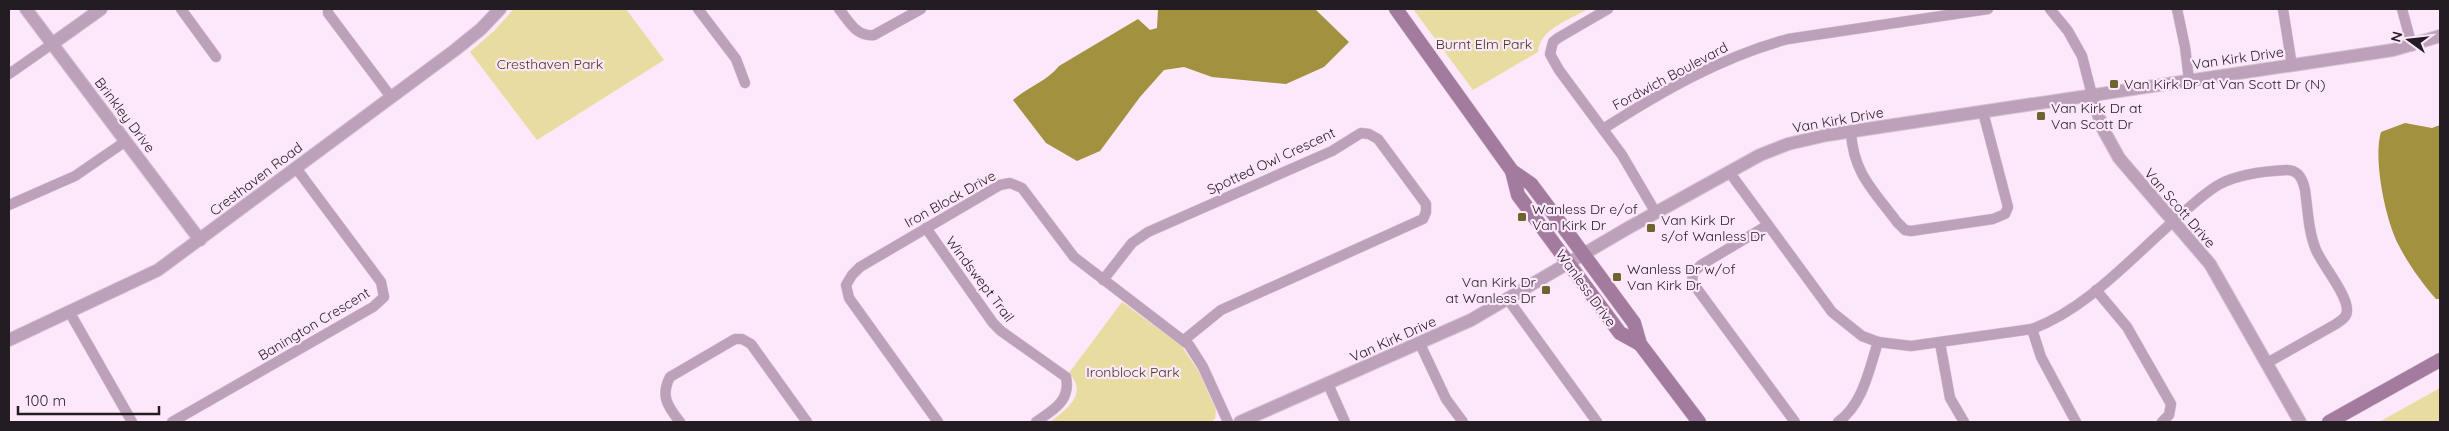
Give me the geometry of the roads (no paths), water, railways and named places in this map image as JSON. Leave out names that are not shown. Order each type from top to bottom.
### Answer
[{"type":"main road","name":"Wanless Drive","points":[[1396,9],[1512,171],[1531,184],[1634,323],[1640,344],[1699,422]]},
{"type":"main road","name":"Wanless Drive","points":[[1512,171],[1518,195],[1620,333],[1640,344]]},
{"type":"main road","points":[[2329,422],[2440,360]]},
{"type":"street","name":"Brinkley Drive","points":[[26,9],[200,240]]},
{"type":"street","points":[[9,74],[101,9]]},
{"type":"street","points":[[181,9],[216,57]]},
{"type":"street","points":[[328,9],[328,14],[391,97]]},
{"type":"street","name":"Cresthaven Road","points":[[9,340],[70,313],[158,270],[462,44],[500,9]]},
{"type":"street","points":[[698,9],[736,59],[746,83]]},
{"type":"street","points":[[839,9],[857,31],[866,36],[874,36],[921,9]]},
{"type":"street","points":[[1608,9],[1558,38],[1550,50],[1555,64],[1622,156],[1656,213]]},
{"type":"street","name":"Fordwich Boulevard","points":[[1603,129],[1703,71],[1758,48],[1788,40],[1988,9]]},
{"type":"street","name":"Van Scott Drive","points":[[2050,9],[2068,32],[2082,56],[2103,128],[2119,158],[2210,264],[2300,422]]},
{"type":"street","points":[[2177,9],[2186,47],[2189,80]]},
{"type":"street","points":[[2283,9],[2292,66]]},
{"type":"street","points":[[2402,9],[2412,46]]},
{"type":"street","name":"Van Kirk Drive","points":[[1240,422],[1471,320],[1568,262],[1760,155],[1788,144],[1851,132],[2292,66],[2412,46],[2440,36]]},
{"type":"street","points":[[1851,132],[1852,148],[1857,166],[1897,222],[1905,230],[1911,231],[2000,218],[2007,211],[2008,201],[1983,112]]},
{"type":"street","name":"Spotted Owl Crescent","points":[[1103,280],[1132,242],[1148,232],[1332,151],[1361,133],[1369,134],[1378,139],[1426,204],[1426,212],[1419,222],[1221,310],[1184,340]]},
{"type":"street","points":[[9,206],[75,176],[126,141]]},
{"type":"street","name":"Banington Crescent","points":[[172,422],[373,307],[384,297],[381,282],[296,168]]},
{"type":"street","points":[[1730,173],[1839,320],[1862,336],[1878,342],[1904,346],[1940,343],[2032,329],[2068,312],[2212,189],[2235,178],[2291,170],[2302,178],[2311,236],[2316,250],[2345,302],[2347,312],[2345,318],[2336,324],[2268,363]]},
{"type":"street","name":"Iron Block Drive","points":[[938,422],[849,298],[846,285],[860,267],[1000,185],[1010,183],[1017,185],[1028,194],[1064,246],[1103,280],[1184,340],[1203,367],[1228,422]]},
{"type":"street","points":[[1768,225],[1701,265],[1693,273],[1692,282],[1795,422]]},
{"type":"street","name":"Windswept Trail","points":[[926,228],[1001,332],[1066,378],[1068,388],[1063,400],[1036,422]]},
{"type":"street","points":[[2096,290],[2127,328],[2171,404],[2169,416],[2162,422]]},
{"type":"street","points":[[1508,298],[1598,422]]},
{"type":"street","points":[[70,313],[132,422]]},
{"type":"street","points":[[2032,329],[2040,357],[2076,422]]},
{"type":"street","points":[[680,422],[667,405],[664,396],[666,384],[670,377],[735,339],[742,339],[751,344],[807,422]]},
{"type":"street","points":[[1838,422],[1850,412],[1858,400],[1878,342]]},
{"type":"street","points":[[1940,343],[1950,398],[1964,422]]},
{"type":"street","points":[[1420,344],[1446,399],[1463,422]]},
{"type":"street","points":[[1328,384],[1345,422]]},
{"type":"place","name":"Van Kirk Dr at Van Scott Dr (N)","points":[[2114,84]]},
{"type":"place","name":"Van Kirk Dr at Van Scott Dr","points":[[2041,116]]},
{"type":"place","name":"Wanless Dr e/of Van Kirk Dr","points":[[1522,217]]},
{"type":"place","name":"Van Kirk Dr s/of Wanless Dr","points":[[1651,228]]},
{"type":"place","name":"Wanless Dr w/of Van Kirk Dr","points":[[1617,277]]},
{"type":"place","name":"Van Kirk Dr at Wanless Dr","points":[[1546,290]]},
{"type":"park label","name":"Burnt Elm Park","points":[[1484,44]]},
{"type":"park label","name":"Cresthaven Park","points":[[550,64]]},
{"type":"park label","name":"Ironblock Park","points":[[1133,372]]}]
